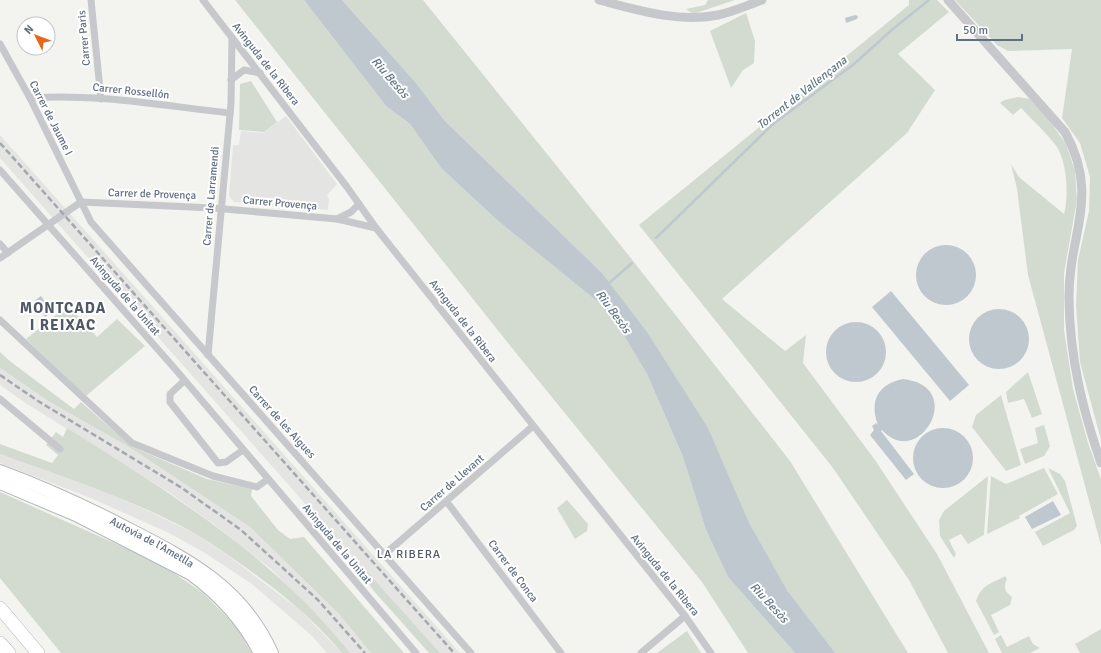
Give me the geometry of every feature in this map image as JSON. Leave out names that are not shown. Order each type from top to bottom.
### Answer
[{"type":"highway","name":"Autovia de l'Ametlla","points":[[0,471],[63,497],[105,517],[167,548],[205,572],[219,582],[248,611],[272,653]]},
{"type":"highway","name":"Autovia de l'Ametlla","points":[[0,483],[76,514],[191,574],[208,587],[235,614],[260,653]]},
{"type":"highway","points":[[0,608],[38,653]]},
{"type":"highway","points":[[0,643],[9,653]]},
{"type":"street","name":"Carrer Paris","points":[[91,0],[100,99]]},
{"type":"street","name":"Avinguda de la Ribera","points":[[203,0],[260,73],[376,228],[685,616],[711,653]]},
{"type":"street","points":[[599,0],[660,14],[696,17],[719,15],[762,0]]},
{"type":"street","points":[[948,0],[1005,62],[1065,132],[1073,144],[1080,164],[1084,179],[1084,200],[1072,260],[1069,287],[1071,338],[1074,366],[1080,394],[1101,463]]},
{"type":"street","name":"Carrer de Larramendi","points":[[208,355],[230,113],[232,38]]},
{"type":"street","name":"Carrer de Jaume I","points":[[0,44],[30,98],[81,202]]},
{"type":"street","points":[[231,80],[244,70],[260,73]]},
{"type":"street","name":"Carrer Rossellón","points":[[30,98],[52,96],[100,99],[230,113]]},
{"type":"street","name":"Avinguda de la Unitat","points":[[0,170],[184,381],[416,653]]},
{"type":"street","points":[[0,258],[81,202]]},
{"type":"street","name":"Carrer de Provença","points":[[81,202],[222,209]]},
{"type":"street","name":"Carrer de les Aigues","points":[[81,202],[91,222],[471,653]]},
{"type":"street","points":[[337,219],[351,212],[359,204]]},
{"type":"street","name":"Carrer Provença","points":[[222,209],[337,219],[376,228]]},
{"type":"street","points":[[0,244],[8,253]]},
{"type":"street","points":[[0,320],[132,443],[213,476],[257,487],[268,480]]},
{"type":"street","points":[[184,381],[170,394],[170,402],[218,462],[226,462],[243,450]]},
{"type":"street","points":[[0,399],[60,449]]},
{"type":"street","name":"Carrer de Llevant","points":[[385,554],[447,502],[533,426]]},
{"type":"street","name":"Carrer de Conca","points":[[447,502],[561,653]]},
{"type":"street","points":[[642,653],[685,616]]},
{"type":"shaded area","points":[[235,0],[304,0],[386,106],[410,124],[441,168],[497,220],[609,311],[647,374],[683,457],[706,530],[728,577],[795,653],[748,653],[702,582],[516,353]]},
{"type":"shaded area","points":[[342,0],[423,0],[626,252],[790,461],[908,653],[833,652],[787,590],[601,272],[445,121],[416,83]]},
{"type":"shaded area","points":[[708,0],[735,0],[693,14],[686,9],[705,5]]},
{"type":"shaded area","points":[[909,0],[937,0],[949,12],[898,54],[935,90],[907,133],[722,299],[785,351],[806,335],[803,363],[875,460],[937,554],[989,653],[948,653],[909,580],[833,468],[639,225],[909,5]]},
{"type":"shaded area","points":[[955,0],[1101,0],[1101,440],[1080,362],[1076,305],[1078,260],[1089,211],[1090,177],[1080,143],[1062,118],[1072,49],[1008,51],[997,45]]},
{"type":"shaded area","points":[[746,13],[755,41],[754,63],[743,70],[731,88],[710,31]]},
{"type":"shaded area","points":[[251,81],[277,122],[264,132],[239,130],[240,84]]},
{"type":"shaded area","points":[[1018,97],[1030,99],[1052,124],[1066,144],[1075,171],[1077,200],[1064,273],[1064,330],[1073,389],[1088,443],[1101,479],[1101,545],[1028,275],[1017,189],[1011,164],[1019,177],[1064,214],[1067,189],[1065,170],[1057,147],[1021,108],[1013,115],[1000,103],[1004,100]]},
{"type":"shaded area","points":[[286,116],[337,184],[327,195],[329,199],[328,210],[234,202],[229,196],[233,145],[239,145],[241,131],[263,133]]},
{"type":"shaded area","points":[[0,135],[460,653],[437,653],[0,158]]},
{"type":"shaded area","points":[[68,305],[97,337],[117,319],[145,346],[86,396],[26,339]]},
{"type":"shaded area","points":[[0,352],[11,362],[74,409],[81,402],[132,447],[207,479],[252,489],[251,496],[278,530],[290,539],[304,537],[404,653],[371,653],[339,614],[250,527],[129,447],[48,401],[0,368]]},
{"type":"shaded area","points":[[0,368],[48,401],[129,447],[250,527],[339,614],[371,653],[350,653],[305,603],[271,569],[215,525],[170,493],[27,404],[0,385]]},
{"type":"shaded area","points":[[1028,372],[1042,414],[1032,418],[1024,399],[1008,403],[1006,392]]},
{"type":"shaded area","points":[[1001,395],[1021,465],[1006,471],[972,427],[976,415]]},
{"type":"shaded area","points":[[1044,425],[1050,446],[1044,456],[1025,464],[1020,449],[1038,443],[1035,428]]},
{"type":"shaded area","points":[[67,428],[182,502],[219,528],[288,586],[320,618],[350,653],[342,653],[319,628],[285,597],[236,560],[194,533],[123,499],[0,454],[0,444],[52,463],[58,455],[46,445],[56,432],[63,437]]},
{"type":"shaded area","points":[[0,454],[105,492],[194,533],[230,557],[301,611],[342,653],[327,653],[312,636],[252,584],[205,553],[169,533],[93,499],[0,463]]},
{"type":"shaded area","points":[[1044,468],[1058,494],[1019,516],[1020,518],[987,534],[991,476],[1006,484]]},
{"type":"shaded area","points":[[1048,468],[1060,474],[1065,481],[1077,526],[1074,530],[1043,546],[1035,532],[1070,513]]},
{"type":"shaded area","points":[[988,476],[984,535],[968,544],[961,534],[949,540],[956,554],[954,558],[940,536],[939,520],[944,511]]},
{"type":"shaded area","points":[[0,492],[130,550],[171,571],[203,593],[236,626],[252,653],[61,653],[0,578]]},
{"type":"shaded area","points":[[567,500],[588,524],[587,531],[575,539],[557,508]]},
{"type":"shaded area","points":[[359,563],[440,653],[429,653],[373,590],[356,565]]},
{"type":"shaded area","points":[[1005,576],[1007,579],[1005,589],[1012,597],[1010,605],[991,615],[999,632],[994,635],[976,601],[984,588]]},
{"type":"shaded area","points":[[1101,629],[1101,653],[1080,653],[1075,644]]},
{"type":"shaded area","points":[[687,631],[701,653],[657,653]]},
{"type":"shaded area","points":[[1001,635],[1007,647],[1029,636],[1033,644],[1040,648],[1030,653],[1002,653],[995,639]]},
{"type":"water","name":"Riu Besòs","points":[[304,0],[342,0],[416,83],[445,121],[601,272],[647,332],[708,428],[749,523],[787,590],[835,653],[795,653],[728,577],[706,530],[683,457],[647,374],[609,311],[497,220],[441,168],[410,124],[386,106]]},
{"type":"water","points":[[855,15],[858,16],[857,19],[846,23],[845,18]]},
{"type":"water","points":[[940,245],[952,245],[968,253],[974,263],[976,275],[974,287],[968,297],[952,305],[940,305],[924,297],[916,281],[916,269],[924,253]]},
{"type":"water","points":[[891,291],[969,385],[950,401],[872,307]]},
{"type":"water","points":[[41,296],[52,312],[45,317],[34,301]]},
{"type":"water","points":[[993,309],[1005,309],[1016,314],[1024,322],[1029,333],[1027,351],[1016,364],[1005,369],[993,369],[982,364],[974,356],[969,345],[969,333],[974,322],[982,314]]},
{"type":"water","points":[[850,322],[862,322],[873,327],[881,335],[886,346],[884,364],[873,377],[862,382],[850,382],[839,377],[831,369],[826,358],[826,346],[831,335],[839,327]]},
{"type":"water","points":[[903,379],[922,385],[932,396],[935,409],[931,422],[922,434],[910,440],[896,440],[882,430],[881,431],[914,474],[906,480],[870,435],[874,430],[872,426],[876,423],[878,425],[875,416],[875,401],[878,395],[887,385],[894,381]]},
{"type":"water","points":[[937,428],[949,428],[965,436],[971,446],[973,458],[971,470],[965,480],[949,488],[937,488],[921,480],[913,464],[913,452],[921,436]]},
{"type":"water","points":[[1053,501],[1061,515],[1032,529],[1025,517]]},
{"type":"waterway","name":"Torrent de Vallençana","points":[[656,238],[773,124],[854,64],[894,28],[929,0]]},
{"type":"waterway","name":"Torrent de Vallençana","points":[[608,284],[632,263]]},
{"type":"railway","points":[[0,143],[454,653]]},
{"type":"railway","points":[[0,375],[38,401],[182,488],[241,530],[318,600],[365,653]]},
{"type":"district","name":"MONTCADA I REIXAC","points":[[63,316]]},
{"type":"district","name":"LA RIBERA","points":[[409,554]]}]
